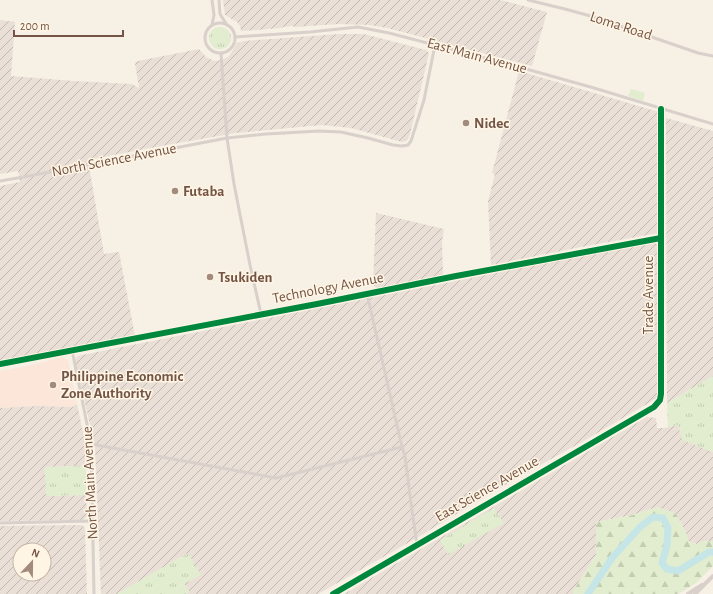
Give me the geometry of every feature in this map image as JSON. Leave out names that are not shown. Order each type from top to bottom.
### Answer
[{"type":"main road","points":[[695,594],[713,576]]},
{"type":"main road","points":[[688,594],[707,582]]},
{"type":"street","points":[[212,0],[214,15],[212,25]]},
{"type":"street","points":[[219,0],[220,14],[235,36],[234,44],[231,48],[221,53],[214,52],[206,44],[204,38],[208,28],[218,23],[227,25]]},
{"type":"street","name":"Loma Road","points":[[528,0],[565,8],[713,56]]},
{"type":"street","name":"East Main Avenue","points":[[235,36],[288,34],[358,27],[389,33],[549,76],[713,124]]},
{"type":"street","name":"North Science Avenue","points":[[0,181],[228,138],[266,134],[319,131],[341,132],[394,145],[408,145],[411,141],[424,100],[435,45]]},
{"type":"street","points":[[221,53],[228,138],[234,184],[261,314]]},
{"type":"street","name":"Trade Avenue","points":[[654,407],[660,400],[662,394],[661,109]]},
{"type":"street","name":"Technology Avenue","points":[[0,364],[661,238]]},
{"type":"street","points":[[367,294],[405,456],[410,503],[417,545]]},
{"type":"street","name":"North Main Avenue","points":[[72,350],[91,444],[94,594]]},
{"type":"street","name":"East Science Avenue","points":[[333,594],[654,407]]},
{"type":"street","points":[[91,444],[276,478],[402,447]]},
{"type":"street","points":[[0,523],[92,521]]},
{"type":"shaded area","points":[[223,0],[500,0],[547,12],[532,66],[387,28],[370,25],[339,24],[292,26],[241,31],[237,22],[225,15]]},
{"type":"shaded area","points":[[0,20],[15,22],[11,76],[132,84],[139,88],[135,63],[138,61],[199,49],[206,57],[214,61],[222,60],[229,56],[237,43],[244,41],[339,34],[364,34],[426,50],[429,53],[410,134],[406,141],[402,142],[351,128],[322,125],[236,133],[88,160],[104,254],[119,252],[135,336],[0,361],[0,186],[20,182],[18,171],[0,174]]},
{"type":"shaded area","points":[[519,71],[659,112],[658,233],[491,265],[488,201],[495,174],[492,173]]},
{"type":"shaded area","points":[[666,118],[713,131],[713,376],[667,403]]},
{"type":"shaded area","points":[[376,213],[444,229],[442,241],[443,276],[378,290],[373,284]]},
{"type":"shaded area","points":[[654,243],[659,247],[657,398],[318,594],[187,594],[189,592],[184,584],[188,553],[117,594],[101,594],[95,446],[75,360],[77,356]]},
{"type":"shaded area","points":[[63,357],[68,360],[77,404],[74,407],[38,406],[0,408],[0,371]]},
{"type":"shaded area","points":[[77,404],[84,437],[86,466],[45,467],[47,496],[86,495],[87,516],[83,520],[0,521],[0,408],[38,406],[73,407]]},
{"type":"shaded area","points":[[647,417],[656,418],[657,428],[678,425],[683,440],[713,452],[713,541],[705,541],[697,544],[688,541],[686,533],[676,514],[657,507],[633,515],[596,522],[596,555],[573,591],[573,594],[344,594]]},
{"type":"shaded area","points":[[82,525],[85,528],[87,594],[0,594],[0,526]]},
{"type":"green space","points":[[220,27],[228,30],[231,38],[228,46],[220,49],[212,46],[209,38],[212,30]]},
{"type":"green space","points":[[631,89],[645,93],[643,101],[628,96]]},
{"type":"green space","points":[[713,376],[713,452],[682,440],[678,425],[668,427],[667,403]]},
{"type":"green space","points":[[86,466],[86,495],[46,496],[45,467]]},
{"type":"green space","points":[[657,507],[676,514],[686,533],[688,541],[697,544],[705,541],[713,541],[713,566],[696,583],[678,594],[573,594],[573,591],[596,555],[596,522],[633,515]]},
{"type":"green space","points":[[494,508],[504,523],[448,555],[440,540]]},
{"type":"green space","points":[[188,553],[201,575],[184,584],[190,592],[187,594],[117,594]]},
{"type":"waterway","points":[[588,594],[612,558],[640,527],[653,517],[663,518],[668,528],[667,545],[662,563],[667,569],[678,571],[709,552],[713,552]]},
{"type":"cycle path","points":[[333,594],[654,407],[660,400],[661,109]]},
{"type":"cycle path","points":[[0,364],[661,238]]},
{"type":"place","name":"Nidec","points":[[466,123]]},
{"type":"place","name":"Futaba","points":[[175,191]]},
{"type":"place","name":"Tsukiden","points":[[210,277]]},
{"type":"place","name":"Philippine Economic Zone Authority","points":[[53,385]]}]
